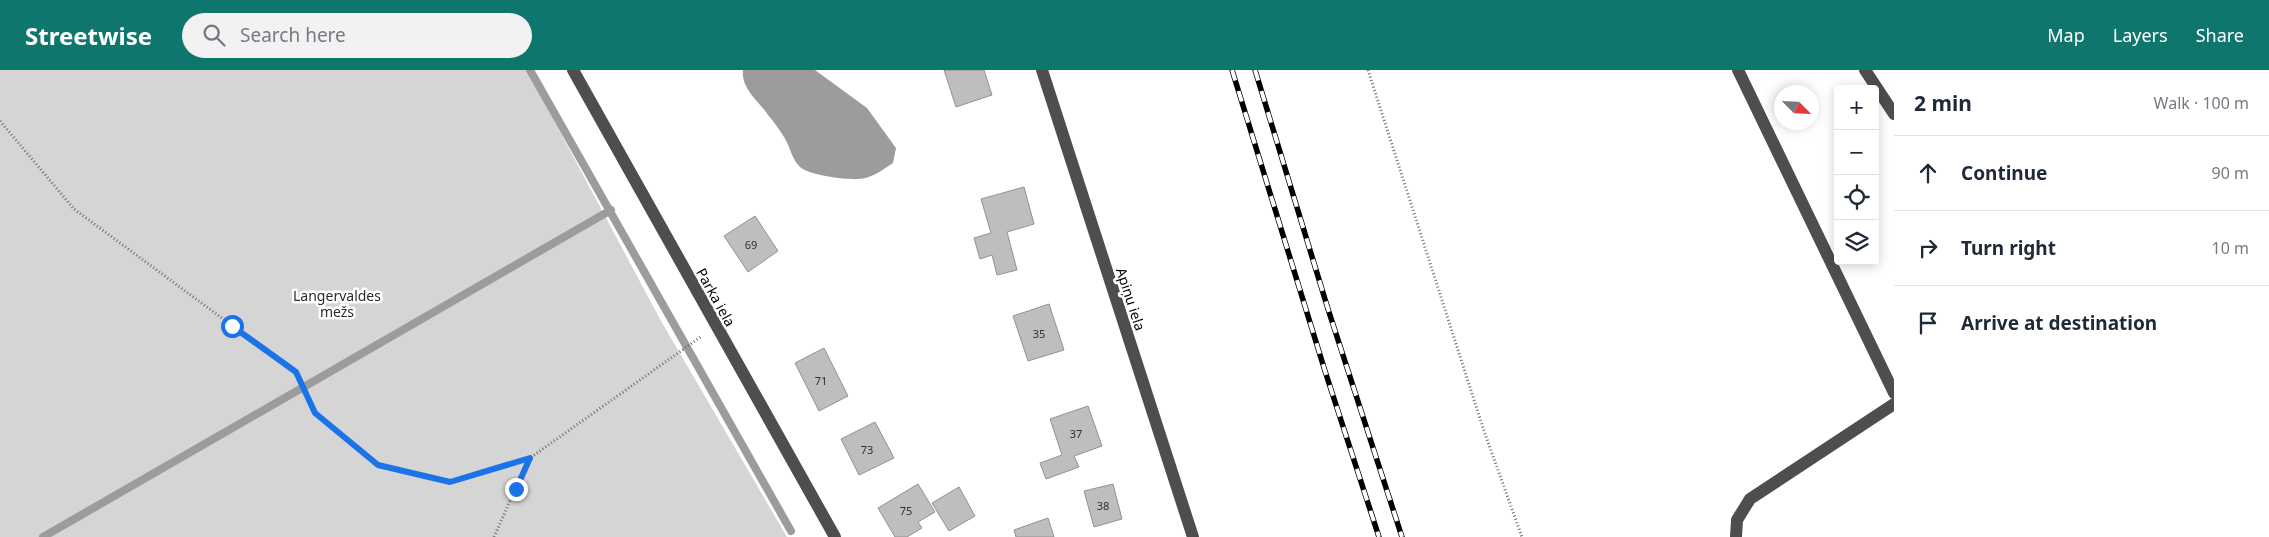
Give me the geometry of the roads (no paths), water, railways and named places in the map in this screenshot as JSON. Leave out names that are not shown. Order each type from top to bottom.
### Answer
[{"type":"street","name":"Parka iela","points":[[573,70],[835,537]]},
{"type":"street","name":"Apiņu iela","points":[[1042,70],[1193,537]]},
{"type":"street","points":[[1738,70],[1894,393]]},
{"type":"street","points":[[1864,70],[1894,114]]},
{"type":"street","points":[[1736,537],[1737,520],[1750,499],[1894,404]]},
{"type":"waterway","points":[[530,70],[791,531]]},
{"type":"waterway","points":[[43,537],[611,210]]},
{"type":"railway","points":[[1232,70],[1325,371],[1379,537]]},
{"type":"railway","points":[[1255,70],[1328,309],[1402,537]]},
{"type":"park label","name":"Langervaldes mežs","points":[[337,304]]}]
